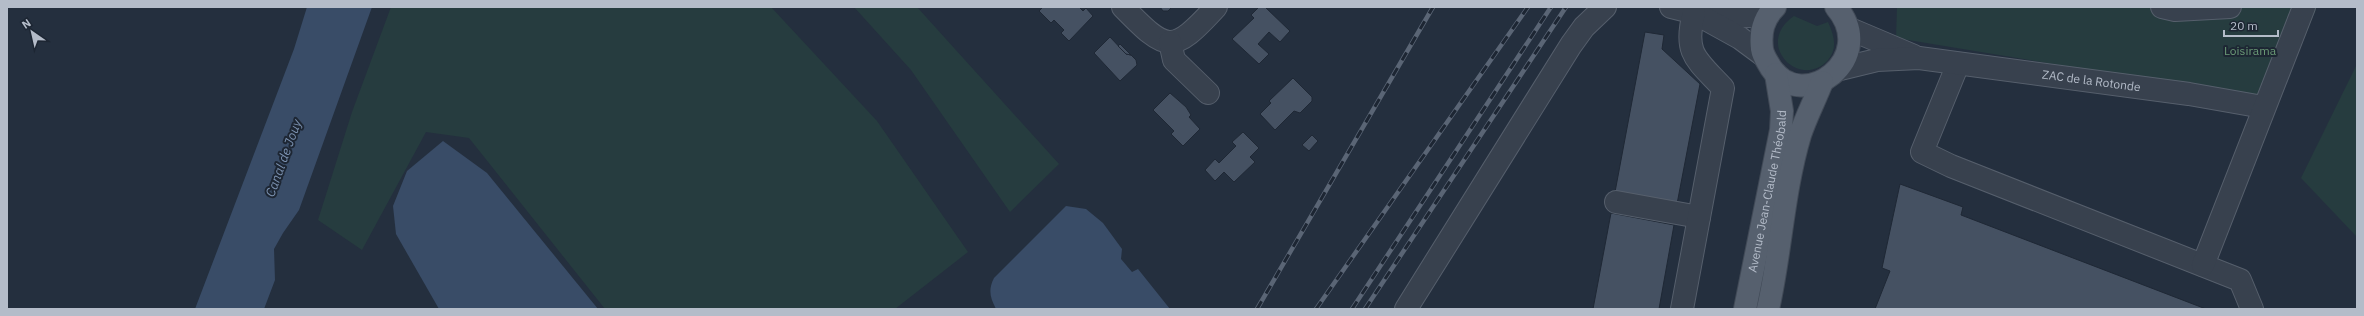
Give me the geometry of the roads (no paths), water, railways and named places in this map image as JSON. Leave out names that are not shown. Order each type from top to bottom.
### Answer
[{"type":"main road","points":[[1771,11],[1760,34],[1762,54],[1776,74],[1790,82],[1806,85],[1822,82],[1840,69],[1850,50],[1850,29],[1844,16],[1836,7]]},
{"type":"main road","name":"Avenue Jean-Claude Théobald","points":[[1744,309],[1780,130],[1782,111],[1776,74]]},
{"type":"main road","name":"Avenue Jean-Claude Théobald","points":[[1768,309],[1777,268],[1786,195],[1800,136],[1822,82]]},
{"type":"street","points":[[1123,7],[1149,33],[1159,40],[1170,42],[1183,39],[1193,32],[1216,7]]},
{"type":"street","points":[[1406,309],[1571,45],[1584,27],[1605,7]]},
{"type":"street","points":[[1671,7],[1694,13],[1732,16],[1771,11]]},
{"type":"street","points":[[2162,7],[2175,10],[2230,7]]},
{"type":"street","points":[[2203,265],[2263,107],[2304,7]]},
{"type":"street","points":[[1694,13],[1728,31],[1762,54]]},
{"type":"street","points":[[1682,309],[1723,88],[1694,57],[1691,49],[1689,31],[1694,13]]},
{"type":"street","name":"ZAC de la Rotonde","points":[[1850,29],[1919,58]]},
{"type":"street","points":[[1170,42],[1174,60],[1208,93]]},
{"type":"street","name":"ZAC de la Rotonde","points":[[1840,69],[1877,60],[1919,58],[2188,94],[2263,107]]},
{"type":"street","points":[[1958,64],[1922,152],[1951,166],[2240,280],[2252,309]]},
{"type":"street","points":[[1616,202],[1699,217]]},
{"type":"water","name":"Canal de Jouy","points":[[307,7],[372,7],[299,210],[274,249],[275,280],[264,309],[195,309],[294,49]]},
{"type":"water","points":[[443,141],[487,173],[598,309],[439,309],[396,234],[393,206],[407,171]]},
{"type":"water","points":[[1066,206],[1086,209],[1103,223],[1122,249],[1121,259],[1132,272],[1138,269],[1170,309],[996,309],[990,294],[994,278]]},
{"type":"railway","points":[[1257,309],[1433,7]]},
{"type":"railway","points":[[1316,309],[1528,7]]},
{"type":"railway","points":[[1352,309],[1551,7]]},
{"type":"railway","points":[[1365,309],[1566,7]]},
{"type":"park label","name":"Loisirama","points":[[2250,51]]}]
